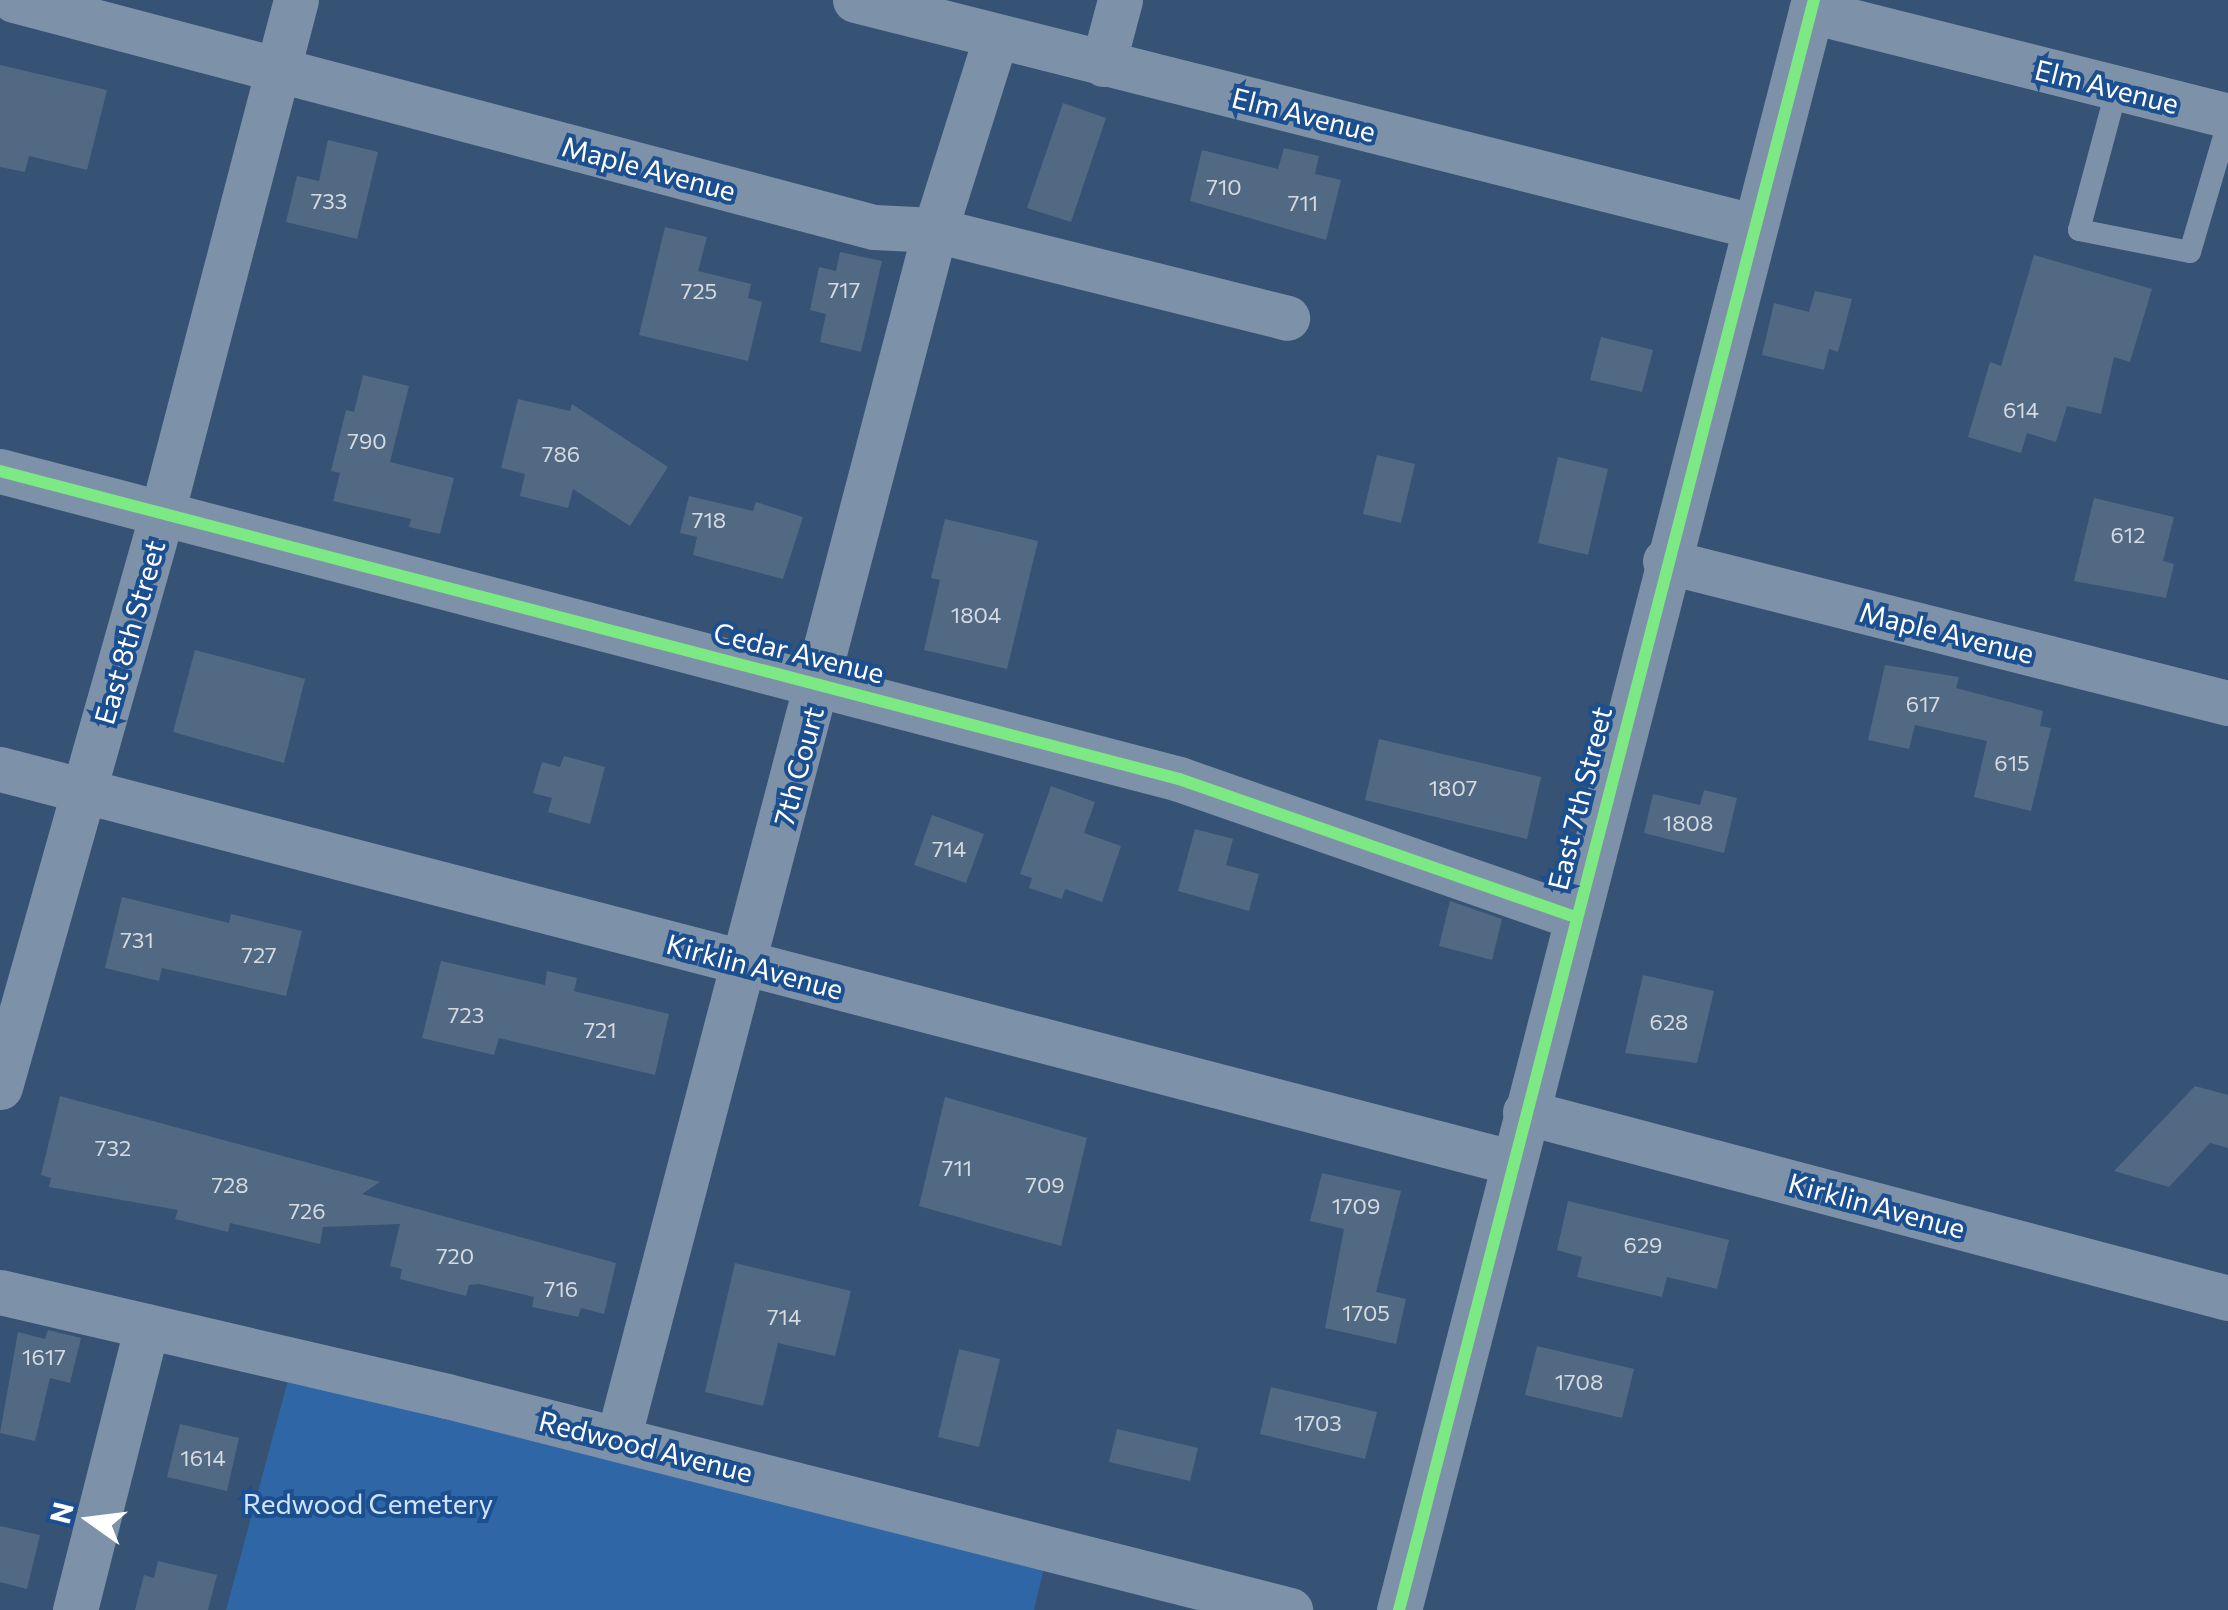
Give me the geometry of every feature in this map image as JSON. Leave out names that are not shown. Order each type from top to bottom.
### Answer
[{"type":"street","name":"Maple Avenue","points":[[14,0],[874,227],[935,230],[1286,318]]},
{"type":"street","name":"East 8th Street","points":[[0,1088],[161,518],[296,0]]},
{"type":"street","name":"Elm Avenue","points":[[855,0],[1753,226]]},
{"type":"street","points":[[1103,64],[1120,0]]},
{"type":"street","name":"Elm Avenue","points":[[1812,5],[2228,120]]},
{"type":"street","name":"East 7th Street","points":[[1398,1610],[1665,561],[1812,5]]},
{"type":"street","name":"7th Court","points":[[618,1439],[820,682],[935,230],[996,37]]},
{"type":"street","name":"Cedar Avenue","points":[[0,471],[161,518],[820,682],[1178,780],[1575,917]]},
{"type":"street","name":"Maple Avenue","points":[[1665,561],[2228,703]]},
{"type":"street","name":"Kirklin Avenue","points":[[0,769],[1511,1162]]},
{"type":"street","name":"Kirklin Avenue","points":[[1525,1112],[2228,1298]]},
{"type":"street","name":"Redwood Avenue","points":[[0,1292],[618,1439],[1290,1610]]},
{"type":"street","points":[[75,1610],[148,1326]]},
{"type":"lane","points":[[2117,88],[2078,230],[2190,252],[2228,120]]},
{"type":"green space","name":"Redwood Cemetery","points":[[290,1373],[1045,1564],[1034,1610],[226,1610]]},
{"type":"building","points":[[0,65],[107,90],[87,170],[29,156],[25,172],[0,167]]},
{"type":"building","points":[[1063,103],[1106,118],[1071,222],[1027,208]]},
{"type":"building","points":[[328,140],[378,152],[357,239],[286,222],[297,176],[319,181]]},
{"type":"building","points":[[1284,148],[1319,156],[1315,174],[1341,180],[1326,240],[1190,201],[1202,150],[1278,169]]},
{"type":"building","points":[[665,227],[707,237],[698,271],[751,284],[748,298],[762,302],[748,361],[639,335]]},
{"type":"building","points":[[840,252],[882,261],[861,352],[820,342],[826,314],[810,310],[819,267],[836,271]]},
{"type":"building","points":[[2034,255],[2152,289],[2130,362],[2114,357],[2101,414],[2067,406],[2056,442],[2027,433],[2021,453],[1968,437],[1990,362],[2001,366]]},
{"type":"building","points":[[1815,291],[1852,299],[1838,352],[1829,349],[1824,370],[1762,355],[1774,303],[1809,312]]},
{"type":"building","points":[[1601,337],[1653,350],[1642,392],[1590,380]]},
{"type":"building","points":[[363,375],[409,386],[390,462],[454,478],[440,534],[409,527],[411,519],[333,501],[340,473],[331,471],[346,410],[354,412]]},
{"type":"building","points":[[518,399],[570,411],[572,404],[668,467],[630,526],[573,489],[568,508],[520,496],[525,474],[501,468]]},
{"type":"building","points":[[1377,455],[1415,464],[1401,523],[1363,514]]},
{"type":"building","points":[[1558,457],[1608,469],[1588,555],[1538,543]]},
{"type":"building","points":[[689,496],[753,511],[756,502],[803,517],[783,579],[693,555],[697,537],[680,533]]},
{"type":"building","points":[[2094,498],[2174,517],[2163,561],[2174,564],[2166,598],[2074,581]]},
{"type":"building","points":[[945,519],[1038,541],[1007,669],[924,650],[940,580],[931,578]]},
{"type":"building","points":[[195,650],[305,679],[284,763],[173,732]]},
{"type":"building","points":[[1885,665],[1959,677],[1956,688],[2043,711],[2040,726],[2051,728],[2031,811],[1974,797],[1987,741],[1915,725],[1909,749],[1868,740]]},
{"type":"building","points":[[1379,739],[1541,777],[1527,839],[1365,800]]},
{"type":"building","points":[[564,756],[605,767],[590,824],[548,812],[552,798],[533,793],[542,762],[560,767]]},
{"type":"building","points":[[1051,786],[1095,802],[1084,833],[1121,846],[1102,902],[1065,889],[1062,899],[1029,888],[1032,878],[1020,874]]},
{"type":"building","points":[[1704,790],[1737,798],[1724,853],[1644,833],[1653,794],[1700,805]]},
{"type":"building","points":[[932,815],[984,834],[966,883],[914,865]]},
{"type":"building","points":[[1195,829],[1233,839],[1226,865],[1259,874],[1249,911],[1178,891]]},
{"type":"building","points":[[122,897],[229,923],[231,914],[302,931],[286,996],[162,968],[159,981],[105,968]]},
{"type":"building","points":[[1450,901],[1502,919],[1492,960],[1439,946]]},
{"type":"building","points":[[441,961],[545,985],[547,971],[577,978],[574,991],[669,1014],[655,1075],[499,1038],[494,1055],[422,1038]]},
{"type":"building","points":[[1643,975],[1714,991],[1697,1063],[1625,1053]]},
{"type":"building","points":[[2195,1086],[2228,1095],[2228,1148],[2210,1143],[2169,1187],[2114,1171]]},
{"type":"building","points":[[60,1096],[380,1182],[362,1194],[616,1263],[604,1314],[581,1308],[578,1317],[532,1307],[534,1297],[479,1284],[469,1285],[466,1296],[400,1279],[402,1269],[390,1266],[400,1224],[323,1227],[320,1244],[230,1223],[228,1232],[175,1219],[178,1210],[49,1187],[51,1178],[41,1175]]},
{"type":"building","points":[[945,1097],[1087,1138],[1061,1246],[919,1206]]},
{"type":"building","points":[[1322,1173],[1401,1191],[1376,1292],[1406,1299],[1396,1344],[1325,1328],[1344,1229],[1310,1221]]},
{"type":"building","points":[[1568,1201],[1729,1240],[1717,1289],[1667,1277],[1662,1297],[1577,1277],[1582,1257],[1557,1250]]},
{"type":"building","points":[[735,1263],[851,1291],[835,1356],[778,1343],[763,1406],[705,1392]]},
{"type":"building","points":[[48,1330],[81,1338],[70,1383],[50,1378],[35,1441],[0,1433],[18,1332],[45,1339]]},
{"type":"building","points":[[1537,1346],[1634,1369],[1622,1418],[1525,1395]]},
{"type":"building","points":[[959,1349],[1000,1359],[979,1447],[938,1437]]},
{"type":"building","points":[[1271,1387],[1377,1412],[1365,1459],[1260,1434]]},
{"type":"building","points":[[180,1424],[239,1438],[227,1491],[167,1477]]},
{"type":"building","points":[[1117,1429],[1198,1448],[1190,1481],[1109,1462]]},
{"type":"building","points":[[0,1526],[40,1535],[27,1589],[0,1582]]},
{"type":"building","points":[[158,1561],[217,1575],[208,1610],[135,1610],[144,1575],[154,1578]]},
{"type":"cycle path","points":[[1399,1610],[1814,0]]},
{"type":"cycle path","points":[[0,471],[1179,779],[1575,917]]}]
